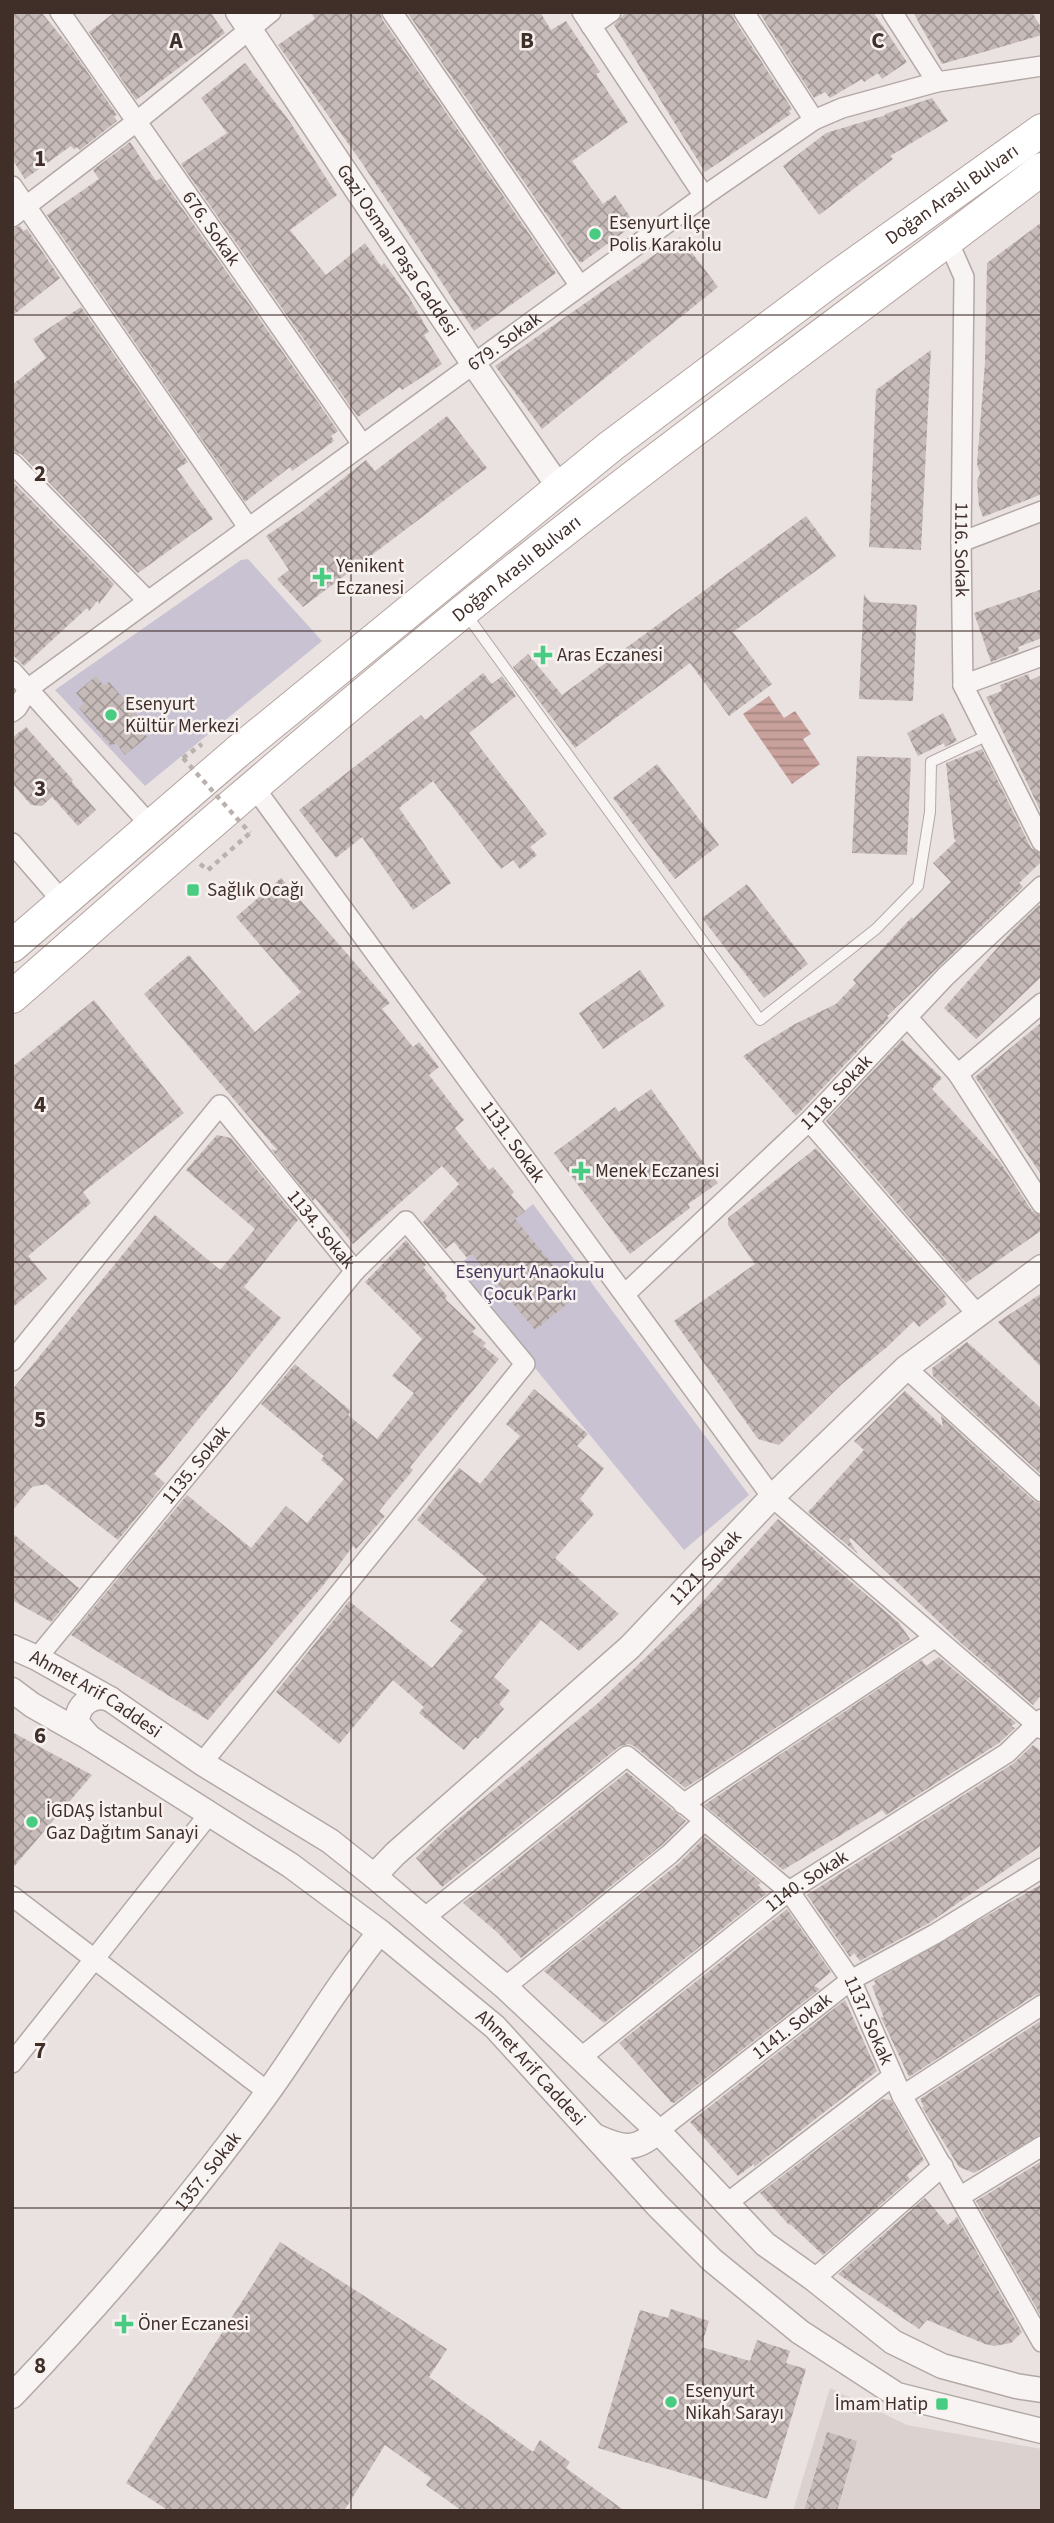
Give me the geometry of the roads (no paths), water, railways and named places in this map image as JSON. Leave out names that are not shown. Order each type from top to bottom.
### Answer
[{"type":"main road","name":"Doğan Araslı Bulvarı","points":[[12,946],[237,752],[559,487],[832,280],[1042,130]]},
{"type":"main road","name":"Doğan Araslı Bulvarı","points":[[12,997],[254,787],[463,611],[640,473],[1041,172]]},
{"type":"street","points":[[19,212],[136,122],[244,21],[271,12]]},
{"type":"street","points":[[392,12],[580,286]]},
{"type":"street","points":[[611,12],[587,19],[704,196]]},
{"type":"street","points":[[744,12],[814,120]]},
{"type":"street","points":[[892,12],[937,82]]},
{"type":"street","name":"676. Sokak","points":[[66,15],[136,122],[362,444]]},
{"type":"street","name":"Gazi Osman Paşa Caddesi","points":[[244,21],[559,487]]},
{"type":"street","name":"679. Sokak","points":[[12,712],[29,688],[147,600],[704,196],[814,120],[842,108],[937,82],[1042,66]]},
{"type":"street","points":[[12,186],[19,212],[248,527]]},
{"type":"street","name":"1116. Sokak","points":[[948,241],[964,277],[961,542],[963,685],[1042,842]]},
{"type":"street","points":[[12,463],[147,600]]},
{"type":"street","points":[[961,542],[1042,511]]},
{"type":"street","points":[[963,685],[1042,656]]},
{"type":"street","points":[[12,670],[152,827]]},
{"type":"street","name":"1131. Sokak","points":[[254,787],[772,1497],[934,1638],[1040,1724]]},
{"type":"street","points":[[12,843],[63,902]]},
{"type":"street","name":"1118. Sokak","points":[[625,1294],[810,1121],[946,976],[1042,886]]},
{"type":"street","points":[[957,1074],[1042,1003]]},
{"type":"street","points":[[907,1017],[957,1074],[1042,1204]]},
{"type":"street","name":"1134. Sokak","points":[[12,1361],[220,1105],[355,1271],[406,1221],[525,1364],[202,1763]]},
{"type":"street","points":[[810,1121],[977,1314]]},
{"type":"street","name":"1121. Sokak","points":[[374,1876],[630,1647],[772,1497],[906,1368],[1042,1267]]},
{"type":"street","name":"1135. Sokak","points":[[37,1658],[355,1271]]},
{"type":"street","points":[[906,1368],[1042,1492]]},
{"type":"street","points":[[683,1804],[934,1638]]},
{"type":"street","name":"Ahmet Arif Caddesi","points":[[12,1647],[110,1699],[202,1763],[330,1842],[374,1876],[505,1987],[658,2130],[765,2244],[814,2278],[893,2342],[942,2366],[1016,2386],[1042,2390]]},
{"type":"street","name":"Ahmet Arif Caddesi","points":[[12,1690],[290,1865],[380,1932],[495,2027],[657,2205],[712,2260],[800,2332],[897,2395],[1042,2431]]},
{"type":"street","points":[[90,1738],[77,1723],[77,1717],[87,1700],[101,1696],[110,1699]]},
{"type":"street","name":"1140. Sokak","points":[[579,2059],[789,1891],[1007,1753],[1040,1724]]},
{"type":"street","name":"1137. Sokak","points":[[424,1918],[627,1756],[789,1891],[851,1980],[902,2096],[1042,2342]]},
{"type":"street","points":[[12,2063],[209,1813]]},
{"type":"street","points":[[505,1987],[670,1854],[704,1821]]},
{"type":"street","name":"1141. Sokak","points":[[658,2130],[851,1980],[935,1934],[1042,1868]]},
{"type":"street","points":[[12,1896],[268,2092]]},
{"type":"street","name":"1357. Sokak","points":[[12,2396],[86,2318],[165,2227],[268,2092],[360,1956],[380,1932]]},
{"type":"street","points":[[902,2096],[1042,2005]]},
{"type":"street","points":[[726,2204],[893,2076]]},
{"type":"street","points":[[594,2135],[629,2147],[639,2144],[658,2130]]},
{"type":"street","points":[[961,2196],[1042,2146]]},
{"type":"street","points":[[814,2278],[943,2166]]},
{"type":"lane","points":[[463,611],[760,1020],[876,929],[918,886],[930,812],[932,762],[988,735]]},
{"type":"place","name":"Esenyurt İlçe Polis Karakolu","points":[[595,234]]},
{"type":"place","name":"Yenikent Eczanesi","points":[[322,577]]},
{"type":"place","name":"Aras Eczanesi","points":[[543,655]]},
{"type":"place","name":"Esenyurt Kültür Merkezi","points":[[111,715]]},
{"type":"place","name":"Sağlık Ocağı","points":[[193,890]]},
{"type":"place","name":"Menek Eczanesi","points":[[581,1171]]},
{"type":"place","name":"İGDAŞ İstanbul Gaz Dağıtım Sanayi","points":[[32,1822]]},
{"type":"place","name":"Öner Eczanesi","points":[[124,2324]]},
{"type":"place","name":"Esenyurt Nikah Sarayı","points":[[671,2402]]},
{"type":"place","name":"İmam Hatip","points":[[942,2404]]},
{"type":"park label","name":"Esenyurt Anaokulu Çocuk Parkı","points":[[530,1283]]}]
